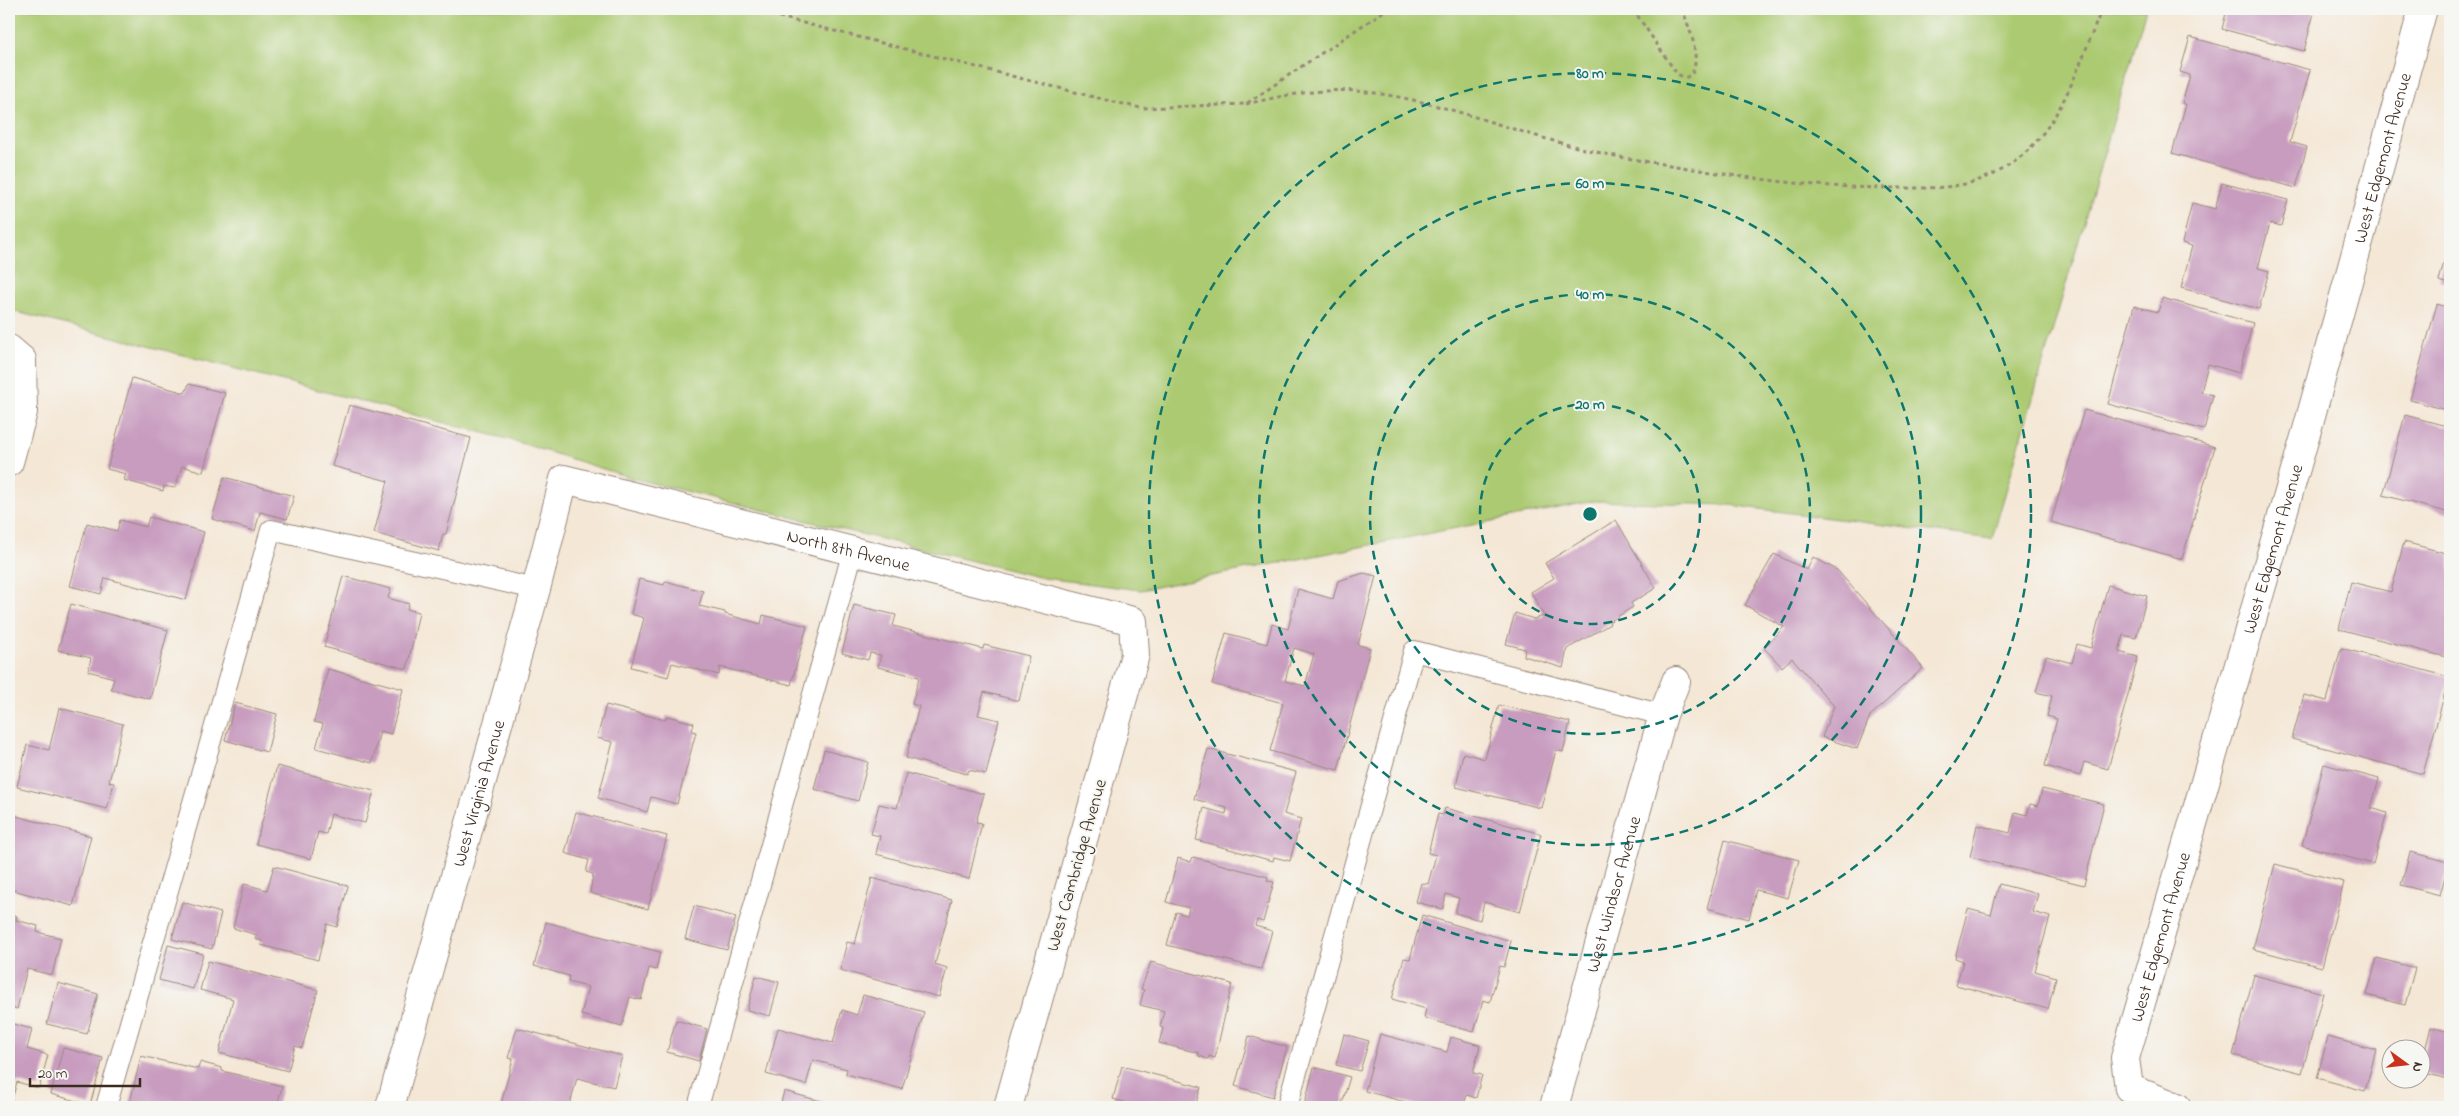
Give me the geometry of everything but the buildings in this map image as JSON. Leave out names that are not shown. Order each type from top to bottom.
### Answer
[{"type":"street","name":"West Edgemont Avenue","points":[[2177,1107],[2129,1088],[2125,1058],[2307,430],[2423,9]]},
{"type":"street","points":[[9,462],[23,412],[15,355]]},
{"type":"street","name":"North 8th Avenue","points":[[564,479],[1133,622]]},
{"type":"street","name":"West Virginia Avenue","points":[[390,1107],[536,589],[564,479]]},
{"type":"street","name":"West Cambridge Avenue","points":[[1008,1107],[1136,654],[1133,622]]},
{"type":"street","name":"West Windsor Avenue","points":[[1554,1107],[1663,715],[1676,681]]},
{"type":"lane","points":[[106,1107],[271,530],[536,589]]},
{"type":"lane","points":[[698,1107],[853,551]]},
{"type":"lane","points":[[1287,1107],[1414,651],[1663,715]]},
{"type":"path","points":[[748,9],[1114,102],[1157,108],[1246,104],[1313,92],[1366,92],[1455,110],[1578,148],[1756,179],[1851,188],[1935,187],[1965,184],[1985,178],[2016,161],[2043,133],[2065,97],[2102,9]]},
{"type":"path","points":[[1246,104],[1387,9]]},
{"type":"path","points":[[1633,9],[1676,74],[1685,78],[1692,74],[1695,62],[1690,33],[1682,9]]},
{"type":"green space","points":[[9,9],[2146,9],[1992,539],[1729,505],[1594,501],[1141,590],[1043,578],[632,478],[511,440],[9,310]]}]
